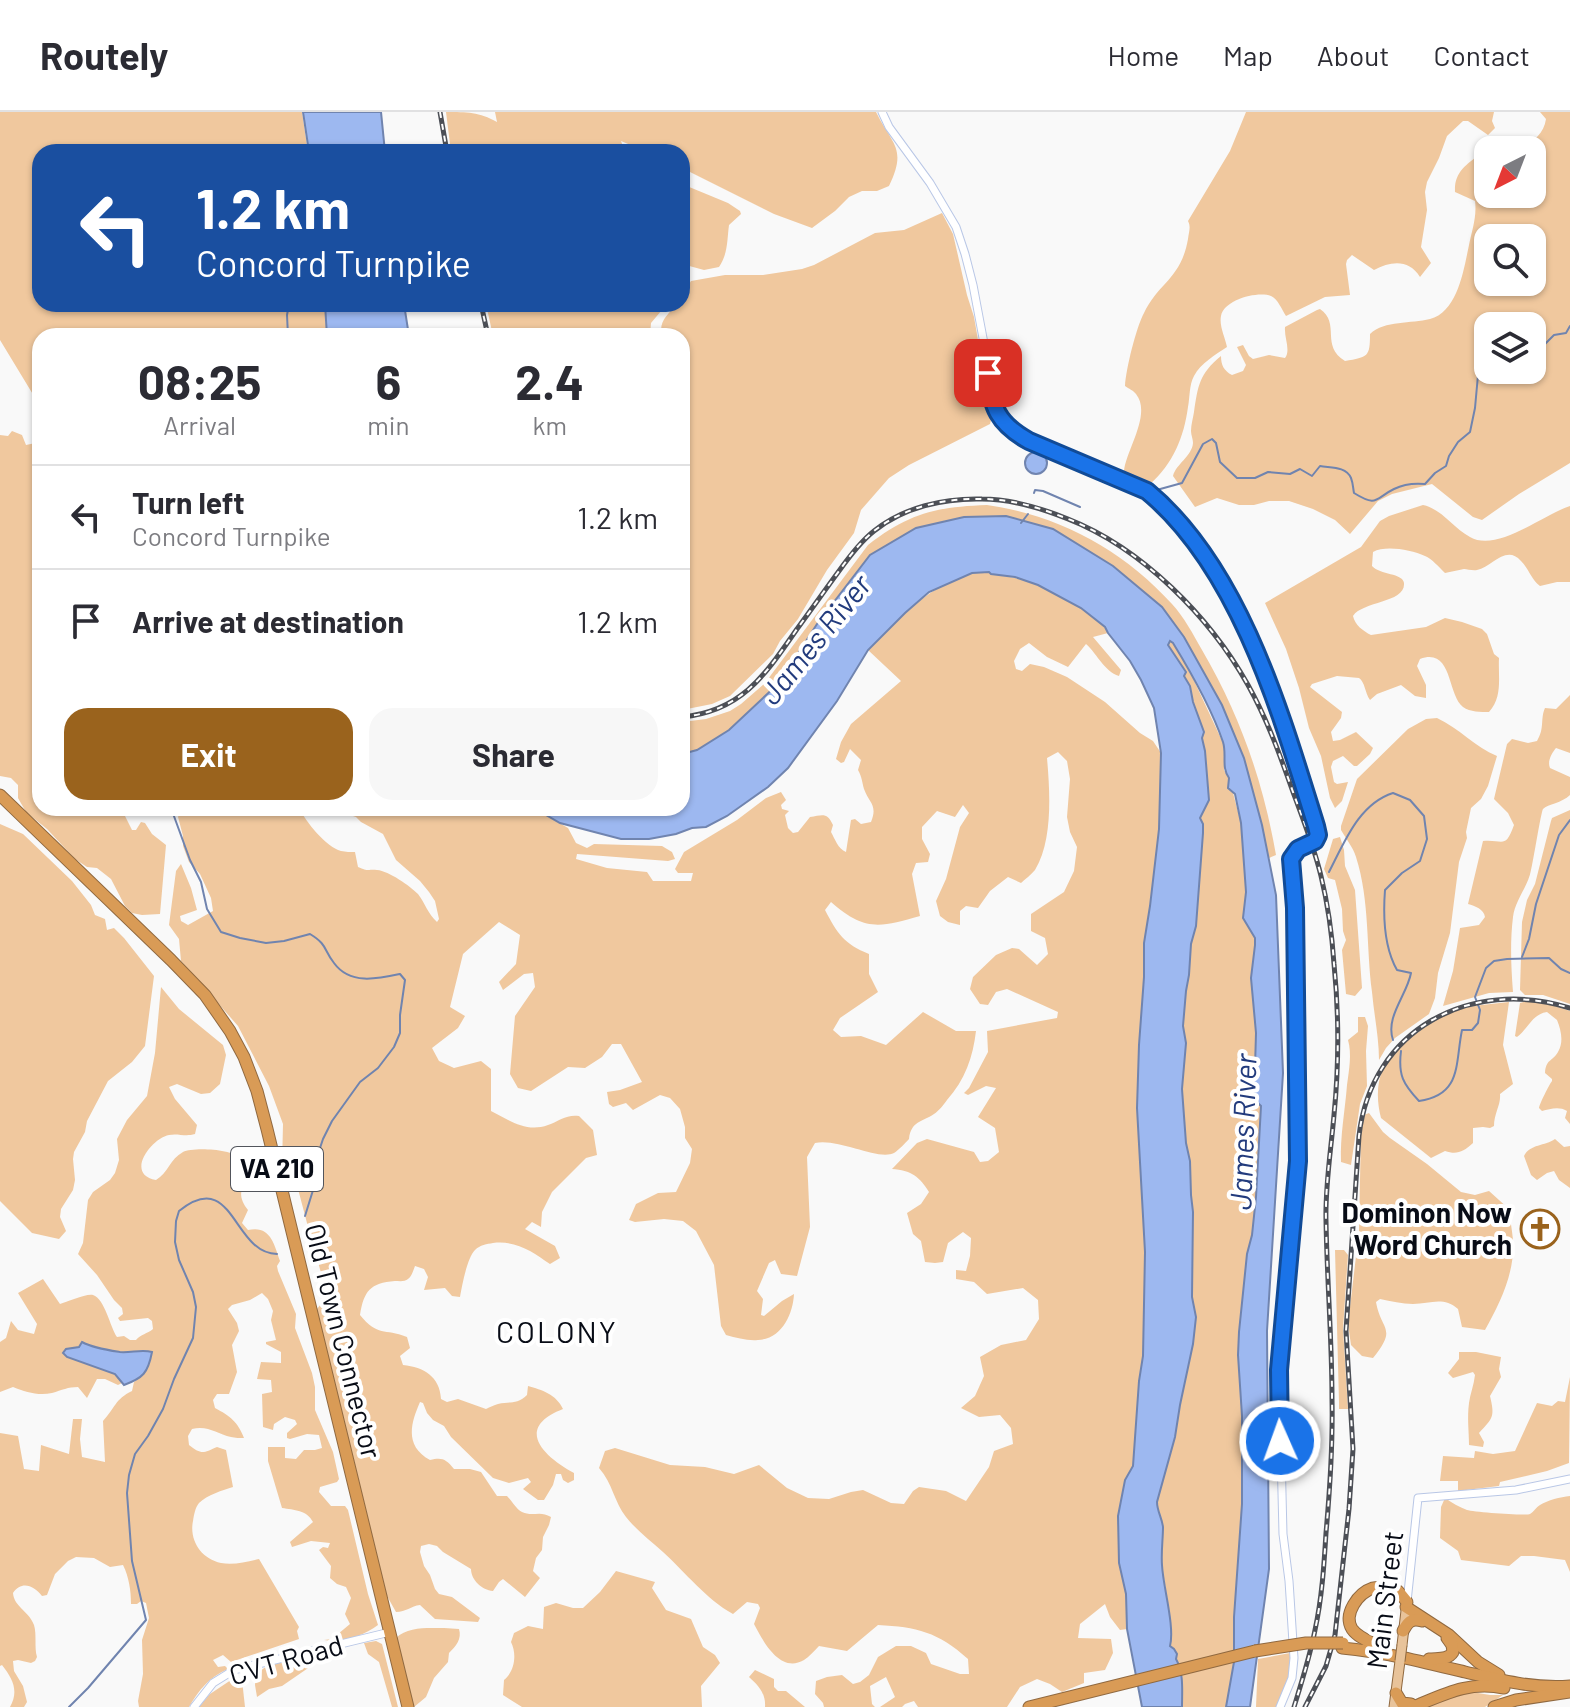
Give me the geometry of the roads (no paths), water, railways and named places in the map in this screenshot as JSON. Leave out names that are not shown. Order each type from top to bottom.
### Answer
[{"type":"highway","name":"Old Town Connector","points":[[0,795],[193,981],[223,1020],[244,1057],[267,1129],[402,1707]]},
{"type":"highway","name":"Old Town Connector","points":[[0,804],[190,987],[216,1021],[237,1059],[256,1112],[408,1707]]},
{"type":"highway","points":[[1428,1661],[1450,1657],[1453,1649],[1447,1638],[1406,1606],[1398,1591],[1378,1587],[1364,1593],[1352,1608],[1349,1621],[1354,1632],[1384,1649],[1428,1661],[1522,1684],[1570,1688]]},
{"type":"highway","points":[[1406,1606],[1499,1675]]},
{"type":"highway","points":[[1403,1631],[1410,1621],[1422,1621]]},
{"type":"highway","points":[[1029,1707],[1255,1654],[1343,1646],[1384,1649]]},
{"type":"highway","points":[[1343,1646],[1570,1688]]},
{"type":"highway","points":[[1409,1706],[1448,1684],[1445,1672],[1428,1661]]},
{"type":"highway","points":[[1396,1693],[1402,1703],[1409,1706],[1473,1686],[1491,1685],[1531,1692],[1570,1688]]},
{"type":"highway","points":[[1494,1707],[1570,1688]]},
{"type":"highway","points":[[1053,1707],[1110,1690]]},
{"type":"main road","name":"Main Street","points":[[1394,1707],[1406,1606]]},
{"type":"street","points":[[882,112],[895,136],[945,206],[961,241],[973,285],[991,399],[997,413],[1013,431],[1029,441],[1147,491],[1202,551],[1239,618],[1272,691],[1316,826],[1318,835],[1315,841],[1298,849],[1291,859],[1295,922],[1298,1161],[1278,1405],[1283,1534],[1294,1658],[1292,1678],[1280,1707]]},
{"type":"street","name":"Main Street","points":[[1406,1606],[1418,1498],[1516,1490],[1570,1479]]},
{"type":"street","name":"CVT Road","points":[[194,1707],[213,1683],[234,1670],[387,1633]]},
{"type":"water","points":[[303,112],[381,112],[384,144],[308,144]]},
{"type":"water","points":[[326,312],[405,312],[408,328],[326,328]]},
{"type":"water","points":[[1036,452],[1044,455],[1047,463],[1044,471],[1036,474],[1028,471],[1025,463],[1028,455]]},
{"type":"water","name":"James River","points":[[1006,516],[1053,529],[1113,566],[1162,607],[1184,637],[1222,705],[1244,758],[1262,825],[1276,895],[1283,1073],[1267,1331],[1269,1569],[1250,1707],[1226,1707],[1234,1662],[1242,1504],[1239,1332],[1256,1197],[1261,1106],[1246,1093],[1247,1082],[1255,1067],[1256,1033],[1251,978],[1255,938],[1243,918],[1246,892],[1241,823],[1235,794],[1228,788],[1223,742],[1201,691],[1173,643],[1170,641],[1168,645],[1186,672],[1184,676],[1204,732],[1202,738],[1209,800],[1200,818],[1203,833],[1196,926],[1191,944],[1183,1026],[1186,1043],[1182,1089],[1190,1161],[1192,1297],[1196,1317],[1175,1437],[1157,1502],[1163,1527],[1162,1565],[1171,1628],[1170,1646],[1177,1654],[1182,1707],[1142,1707],[1127,1629],[1126,1594],[1119,1563],[1118,1516],[1125,1480],[1133,1466],[1143,1356],[1145,1252],[1137,1108],[1144,943],[1159,829],[1161,753],[1154,708],[1130,661],[1105,627],[1081,608],[1038,585],[1015,577],[989,572],[972,573],[929,592],[905,613],[868,650],[837,701],[788,768],[768,787],[727,816],[706,827],[676,834],[649,839],[621,839],[560,823],[548,816],[690,816],[690,752],[729,730],[779,683],[817,624],[870,555],[916,528],[964,517]]},
{"type":"water","points":[[82,1342],[120,1352],[152,1352],[149,1365],[144,1374],[124,1385],[115,1374],[63,1353],[66,1349],[79,1347]]},
{"type":"waterway","points":[[288,312],[288,328]]},
{"type":"waterway","points":[[1546,343],[1554,335],[1566,333],[1570,326]]},
{"type":"waterway","points":[[1153,491],[1182,483],[1203,444],[1212,439],[1216,443],[1220,462],[1237,478],[1255,478],[1268,472],[1290,474],[1300,469],[1312,476],[1320,466],[1337,468],[1349,474],[1354,493],[1372,501],[1402,486],[1425,484],[1446,466],[1458,442],[1470,432],[1477,384]]},
{"type":"waterway","points":[[1034,493],[1035,490],[1043,491],[1080,507]]},
{"type":"waterway","points":[[1021,523],[1028,514]]},
{"type":"waterway","points":[[1329,872],[1354,825],[1381,798],[1393,793],[1410,800],[1424,816],[1427,839],[1420,861],[1385,890],[1384,921],[1389,951],[1397,970],[1411,973],[1394,1014],[1393,1040]]},
{"type":"waterway","points":[[174,816],[201,882],[207,909],[221,932],[266,943],[310,934],[320,941],[334,963],[348,975],[373,979],[400,974],[405,980],[400,1033],[378,1068],[360,1082],[332,1121],[317,1157],[314,1187],[305,1216]]},
{"type":"waterway","points":[[1522,957],[1559,835],[1570,820]]},
{"type":"waterway","points":[[1401,1051],[1401,1073],[1409,1089],[1419,1101],[1433,1098],[1450,1085],[1454,1076],[1462,1030],[1472,1030],[1478,1023],[1480,1010],[1475,997],[1486,968],[1494,961],[1549,958],[1570,973]]},
{"type":"waterway","points":[[69,1707],[146,1620],[132,1561],[127,1493],[135,1454],[163,1409],[193,1338],[196,1307],[175,1242],[179,1211],[197,1200],[211,1199],[222,1205],[250,1241],[262,1250],[277,1254]]},
{"type":"railway","points":[[440,112],[446,144]]},
{"type":"railway","points":[[483,312],[486,328]]},
{"type":"railway","points":[[690,715],[721,707],[750,688],[774,661],[851,555],[874,531],[911,510],[953,500],[993,499],[1037,508],[1095,532],[1122,548],[1172,587],[1194,610],[1248,685],[1283,764],[1315,854],[1329,920],[1337,1002],[1337,1077],[1326,1208],[1332,1377],[1330,1483],[1319,1606],[1311,1649],[1294,1707]]},
{"type":"railway","points":[[1305,1707],[1326,1666],[1335,1635],[1349,1509],[1353,1449],[1346,1331],[1359,1136],[1367,1099],[1383,1066],[1405,1040],[1432,1020],[1463,1007],[1497,1000],[1533,1000],[1570,1008]]},
{"type":"place","name":"Dominon Now Word Church","points":[[1540,1229]]},
{"type":"district","name":"COLONY","points":[[557,1333]]}]
